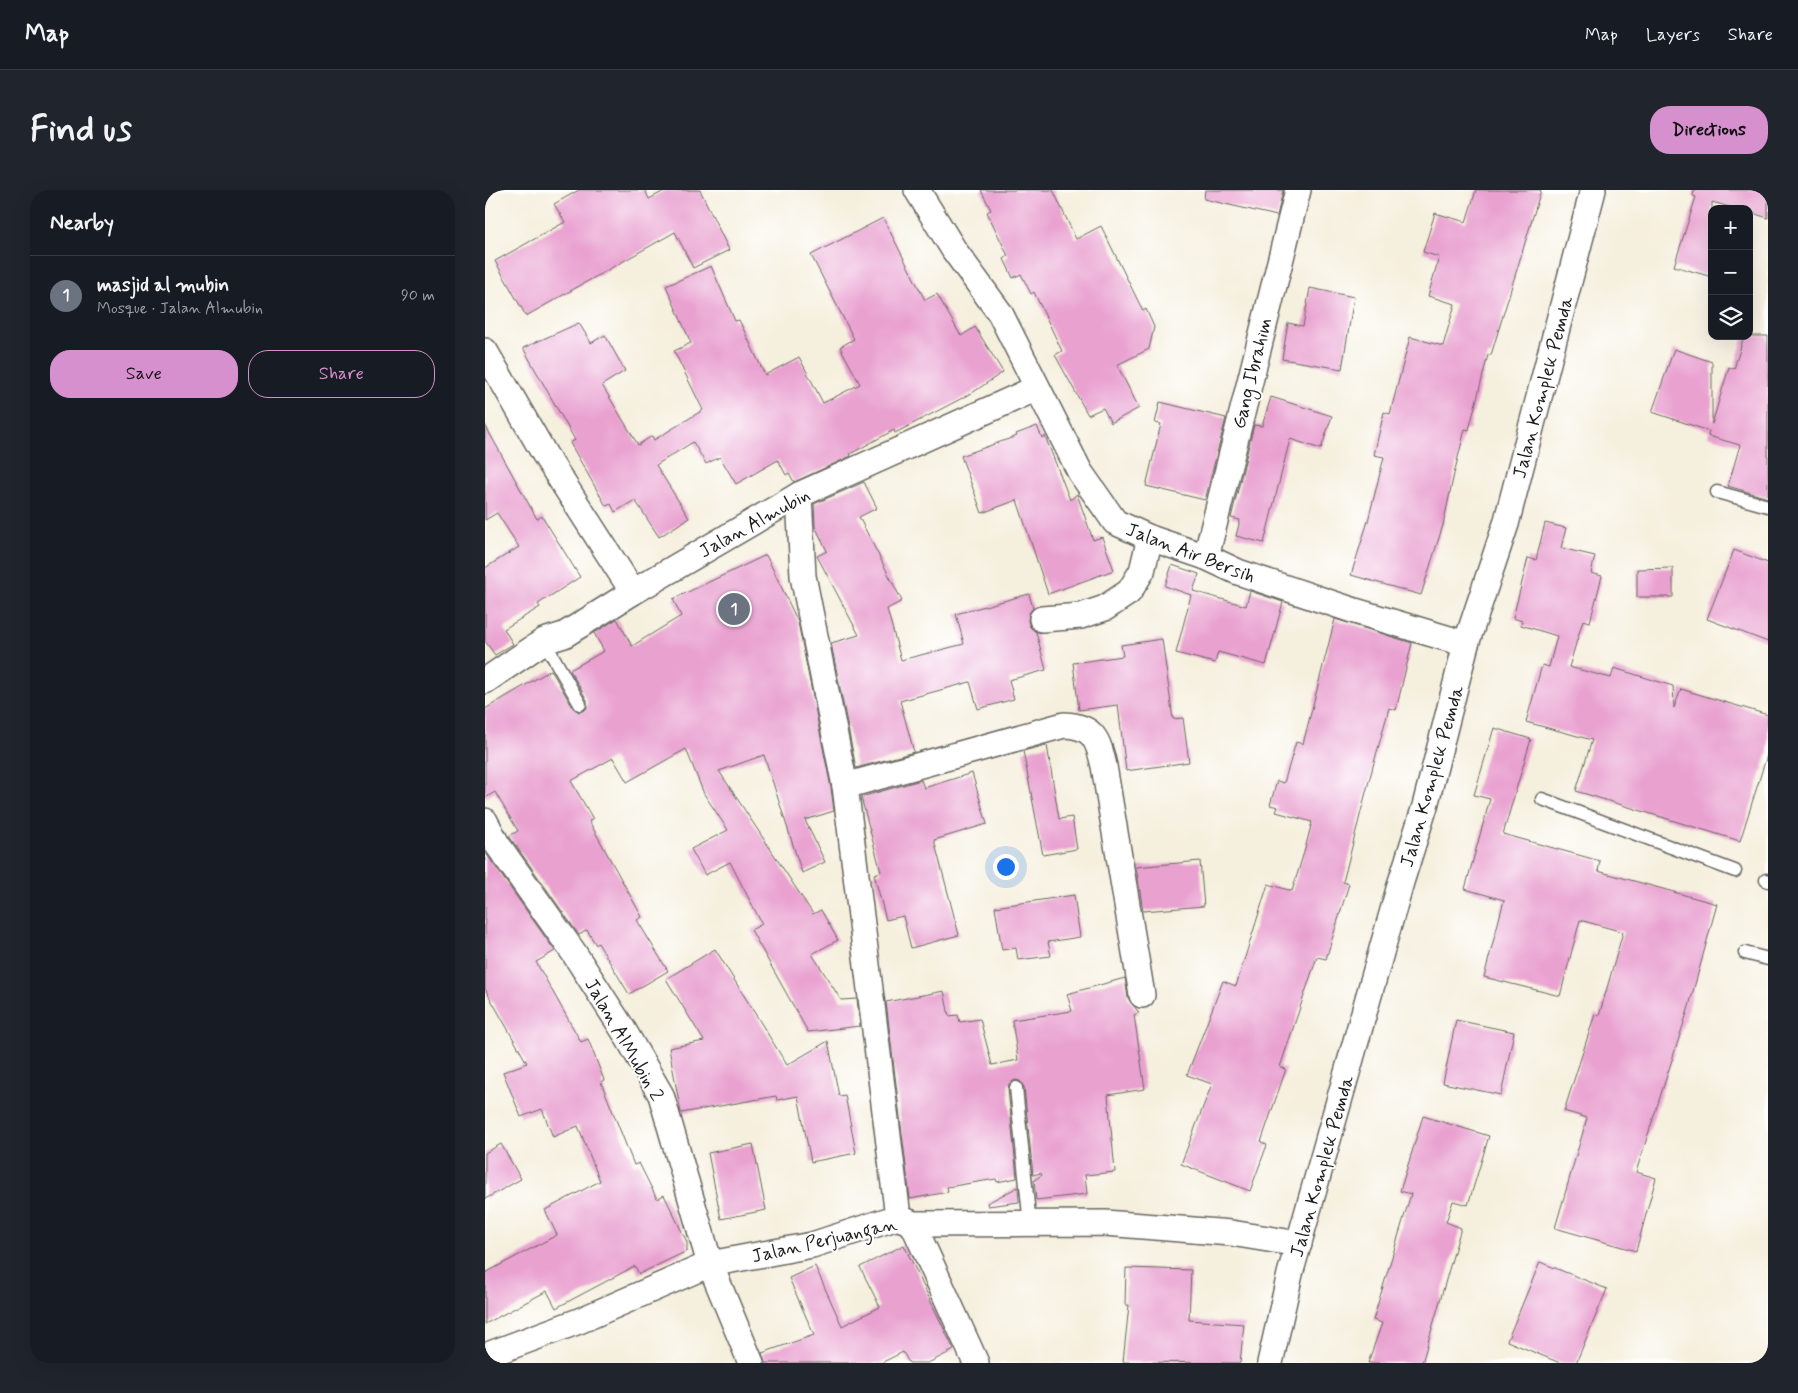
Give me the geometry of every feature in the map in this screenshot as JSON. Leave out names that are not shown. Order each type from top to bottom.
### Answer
[{"type":"street","name":"Jalan Air Bersih","points":[[917,190],[955,250],[1000,312],[1079,472],[1115,522],[1150,538],[1207,557],[1238,572],[1355,611],[1466,644]]},
{"type":"street","name":"Gang Ibrahim","points":[[1207,557],[1298,190]]},
{"type":"street","name":"Jalan Komplek Pemda","points":[[1270,1363],[1290,1274],[1401,882],[1425,806],[1466,644],[1506,524],[1593,190]]},
{"type":"street","points":[[485,351],[545,455],[633,592]]},
{"type":"street","name":"Jalan Almubin","points":[[485,681],[544,641],[564,635],[633,592],[799,495],[1037,388]]},
{"type":"street","points":[[799,495],[803,576],[845,786],[906,1221],[976,1363]]},
{"type":"street","points":[[1042,619],[1081,616],[1105,608],[1129,592],[1142,571],[1150,538]]},
{"type":"street","points":[[845,786],[1065,725],[1078,725],[1090,731],[1100,746],[1105,766],[1142,995]]},
{"type":"street","name":"Jalan AlMubin 2","points":[[485,821],[497,844],[574,954],[624,1030],[661,1096],[710,1264],[751,1363]]},
{"type":"street","name":"Jalan Perjuangan","points":[[485,1356],[579,1321],[710,1264],[812,1245],[906,1221],[1030,1225],[1105,1223],[1231,1233],[1299,1244]]},
{"type":"lane","points":[[1717,492],[1768,506]]},
{"type":"lane","points":[[544,641],[580,704]]},
{"type":"lane","points":[[1542,800],[1735,871]]},
{"type":"lane","points":[[1745,953],[1768,959]]},
{"type":"lane","points":[[1016,1088],[1030,1225]]},
{"type":"building","points":[[579,190],[645,190],[649,199],[666,190],[700,190],[729,250],[693,268],[675,232],[526,316],[495,261],[565,222],[554,204]]},
{"type":"building","points":[[981,190],[1053,190],[1076,239],[1101,226],[1143,311],[1146,309],[1154,327],[1149,349],[1117,365],[1139,408],[1111,423],[1103,408],[1088,415],[1055,355],[1062,351],[1034,292],[1031,294],[1021,274],[1013,278],[1004,259],[1008,256],[987,212],[991,210]]},
{"type":"building","points":[[1205,190],[1283,190],[1277,216],[1204,199]]},
{"type":"building","points":[[1476,190],[1541,190],[1491,355],[1488,355],[1469,430],[1465,429],[1443,525],[1421,595],[1351,575],[1368,521],[1384,457],[1374,455],[1384,412],[1390,414],[1410,337],[1443,346],[1455,304],[1428,296],[1439,257],[1423,252],[1435,213],[1466,222]]},
{"type":"building","points":[[1694,190],[1768,190],[1768,218],[1753,213],[1753,205],[1723,205],[1712,202],[1712,205],[1708,205],[1708,276],[1674,266],[1696,197],[1693,196]]},
{"type":"building","points":[[883,218],[925,300],[937,294],[961,336],[975,327],[1003,372],[972,393],[895,433],[894,430],[850,454],[851,456],[794,482],[789,473],[786,475],[778,460],[736,484],[720,457],[706,464],[693,442],[656,465],[689,518],[659,537],[635,500],[615,512],[611,504],[606,506],[570,443],[575,440],[523,348],[579,323],[591,343],[605,335],[625,371],[602,385],[638,445],[652,436],[654,440],[703,410],[674,351],[691,343],[666,286],[711,266],[735,321],[739,320],[765,375],[799,357],[823,403],[860,384],[840,347],[854,339],[811,255]]},
{"type":"building","points":[[1310,288],[1354,297],[1342,369],[1282,359],[1288,323],[1303,326]]},
{"type":"building","points":[[1753,336],[1768,336],[1768,498],[1728,486],[1740,445],[1708,436],[1709,431],[1652,412],[1674,349],[1712,362],[1712,424],[1729,367],[1734,369],[1743,340],[1753,340]]},
{"type":"building","points":[[1271,397],[1332,416],[1321,449],[1290,439],[1264,543],[1236,536],[1240,520],[1231,518],[1254,425],[1262,426]]},
{"type":"building","points":[[1160,402],[1226,418],[1205,500],[1146,486],[1161,424],[1155,423]]},
{"type":"building","points":[[485,425],[537,519],[542,516],[580,577],[538,604],[540,607],[504,629],[513,644],[495,655],[485,641],[485,568],[519,547],[497,513],[485,520]]},
{"type":"building","points":[[1037,426],[1042,438],[1045,436],[1070,500],[1077,494],[1093,540],[1102,537],[1114,570],[1048,594],[1017,500],[982,513],[961,456],[1017,436],[1016,434]]},
{"type":"building","points":[[864,482],[877,508],[859,517],[902,601],[887,609],[901,660],[964,644],[956,614],[1029,594],[1033,608],[1029,613],[1028,621],[1030,627],[1036,632],[1046,670],[1009,680],[1014,699],[978,709],[970,682],[900,701],[914,752],[856,768],[831,643],[859,635],[817,556],[827,551],[815,526],[814,504]]},
{"type":"building","points":[[1545,523],[1566,528],[1561,548],[1595,556],[1591,573],[1602,576],[1590,622],[1583,620],[1569,667],[1611,678],[1614,668],[1673,686],[1674,708],[1681,689],[1768,715],[1768,752],[1740,841],[1576,791],[1592,740],[1526,722],[1542,665],[1549,667],[1557,636],[1521,625],[1522,621],[1513,618],[1528,558],[1536,560]]},
{"type":"building","points":[[1734,550],[1768,563],[1768,642],[1707,619]]},
{"type":"building","points":[[766,555],[798,622],[831,788],[834,811],[805,820],[825,862],[802,873],[764,755],[719,771],[813,914],[821,910],[838,940],[812,954],[841,1000],[857,999],[860,1026],[808,1032],[751,930],[762,924],[730,862],[705,875],[691,849],[728,830],[704,794],[686,749],[627,782],[613,758],[571,781],[593,819],[589,821],[642,917],[637,920],[668,971],[629,994],[598,943],[596,945],[587,930],[579,935],[509,836],[518,831],[495,792],[485,798],[485,709],[551,670],[573,708],[579,712],[584,711],[587,708],[587,700],[570,670],[604,651],[594,633],[617,619],[632,646],[681,616],[673,599]]},
{"type":"building","points":[[1172,565],[1199,574],[1193,591],[1246,606],[1250,591],[1283,602],[1266,665],[1218,652],[1215,663],[1176,653],[1191,595],[1165,586]]},
{"type":"building","points":[[1673,568],[1673,597],[1637,597],[1637,569]]},
{"type":"building","points":[[1335,619],[1412,643],[1396,710],[1389,708],[1366,792],[1343,882],[1349,884],[1326,959],[1317,957],[1280,1067],[1286,1069],[1261,1142],[1267,1145],[1250,1191],[1181,1164],[1212,1084],[1187,1075],[1223,981],[1236,986],[1268,884],[1292,891],[1312,822],[1276,812],[1278,807],[1270,805],[1277,781],[1284,783],[1296,742],[1303,744]]},
{"type":"building","points":[[1162,639],[1173,719],[1183,718],[1189,762],[1126,771],[1118,705],[1079,710],[1073,663],[1123,656],[1121,645]]},
{"type":"building","points":[[1494,728],[1531,739],[1503,834],[1600,861],[1598,871],[1717,904],[1688,1010],[1636,1172],[1656,1178],[1636,1251],[1555,1228],[1587,1118],[1564,1111],[1595,1014],[1599,1016],[1623,932],[1580,920],[1560,996],[1484,977],[1504,900],[1465,889],[1490,799],[1474,795]]},
{"type":"building","points":[[1047,745],[1059,819],[1072,817],[1077,849],[1043,855],[1023,751]]},
{"type":"building","points":[[972,773],[987,824],[934,840],[959,935],[911,948],[903,916],[886,920],[874,874],[881,872],[861,797],[921,780],[924,788]]},
{"type":"building","points":[[485,852],[555,951],[536,962],[581,1042],[588,1039],[604,1080],[601,1082],[634,1165],[639,1163],[657,1199],[664,1195],[687,1242],[687,1251],[639,1274],[635,1266],[556,1308],[547,1291],[485,1324],[485,1273],[557,1235],[545,1210],[600,1181],[578,1126],[553,1137],[542,1109],[521,1117],[503,1072],[527,1063],[485,989]]},
{"type":"building","points":[[1200,861],[1204,906],[1143,911],[1136,867]]},
{"type":"building","points":[[1074,895],[1080,937],[1048,942],[1051,956],[1018,960],[1016,948],[1002,950],[995,907]]},
{"type":"building","points":[[715,949],[787,1065],[828,1041],[839,1096],[845,1095],[856,1153],[811,1162],[798,1096],[777,1100],[776,1096],[681,1113],[669,1048],[704,1041],[666,979]]},
{"type":"building","points":[[1125,978],[1128,998],[1139,1013],[1134,1015],[1145,1089],[1108,1095],[1115,1172],[1085,1175],[1087,1194],[1036,1200],[1034,1180],[1042,1175],[1041,1173],[1033,1175],[1024,1087],[1020,1081],[1015,1080],[1009,1084],[1008,1089],[1017,1178],[997,1182],[996,1179],[947,1187],[948,1192],[910,1199],[886,1002],[944,991],[949,1016],[958,1015],[960,1022],[980,1019],[992,1065],[1018,1060],[1012,1020],[1072,1011],[1067,994]]},
{"type":"building","points":[[1456,1020],[1514,1032],[1501,1095],[1443,1083]]},
{"type":"building","points":[[1423,1116],[1489,1136],[1468,1205],[1453,1201],[1446,1222],[1461,1228],[1422,1363],[1368,1363],[1382,1323],[1373,1320],[1411,1194],[1400,1191]]},
{"type":"building","points":[[501,1144],[521,1179],[485,1199],[485,1153]]},
{"type":"building","points":[[753,1144],[766,1210],[721,1219],[708,1153]]},
{"type":"building","points":[[1018,1187],[1019,1202],[988,1206],[987,1203]]},
{"type":"building","points":[[904,1245],[954,1350],[928,1363],[909,1363],[903,1352],[881,1363],[765,1363],[762,1353],[814,1335],[789,1278],[815,1266],[842,1326],[880,1307],[860,1267]]},
{"type":"building","points":[[1540,1262],[1607,1289],[1576,1363],[1560,1363],[1507,1341]]},
{"type":"building","points":[[1126,1268],[1191,1270],[1189,1320],[1244,1324],[1240,1363],[1123,1362],[1129,1305],[1125,1305]]},
{"type":"place","name":"masjid al mubin","points":[[734,609]]}]
